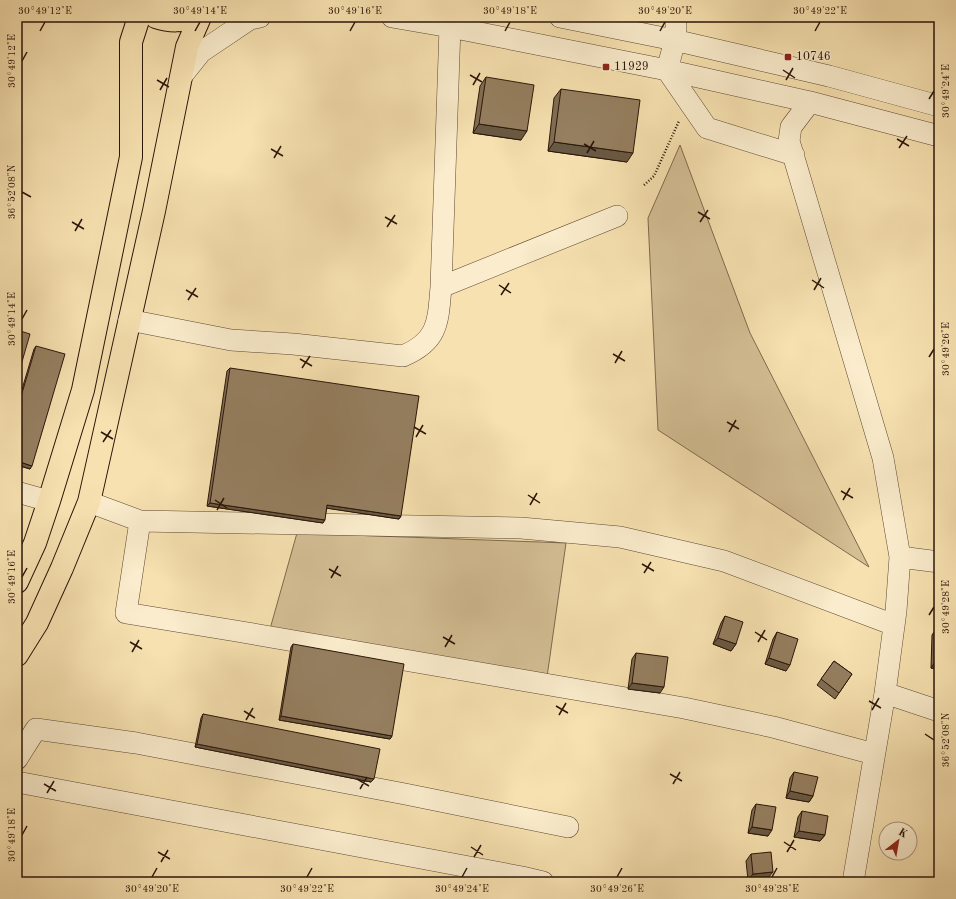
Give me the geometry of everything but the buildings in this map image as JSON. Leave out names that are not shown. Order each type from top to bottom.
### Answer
[{"type":"main road","points":[[17,582],[35,543],[83,390],[131,156],[132,42],[138,17]]},
{"type":"main road","points":[[156,17],[167,20],[182,21],[196,17]]},
{"type":"main road","points":[[17,655],[36,623],[62,568],[89,502],[187,47],[200,17]]},
{"type":"street","points":[[181,76],[201,52],[250,19],[260,17]]},
{"type":"street","points":[[392,17],[667,70],[810,102],[939,136]]},
{"type":"street","points":[[560,17],[674,40],[829,76],[939,106]]},
{"type":"street","points":[[675,17],[676,23],[674,40],[667,70],[707,128],[794,155]]},
{"type":"street","points":[[129,320],[230,340],[293,344],[403,356],[421,347],[434,331],[438,318],[441,287],[450,27]]},
{"type":"street","points":[[810,102],[791,127],[789,141],[883,458],[900,557],[894,625],[885,693],[853,882]]},
{"type":"street","points":[[441,287],[617,216]]},
{"type":"street","points":[[17,492],[49,502]]},
{"type":"street","points":[[89,502],[140,521],[521,528],[620,537],[724,561],[894,625]]},
{"type":"street","points":[[140,521],[126,613],[684,708],[773,728],[874,754]]},
{"type":"street","points":[[900,557],[939,562]]},
{"type":"street","points":[[885,693],[939,711]]},
{"type":"street","points":[[17,759],[36,729],[144,744],[568,827]]},
{"type":"street","points":[[17,782],[544,882]]},
{"type":"path","points":[[644,185],[654,176],[688,100]]},
{"type":"shaded area","points":[[680,145],[750,333],[869,567],[658,430],[648,218]]},
{"type":"shaded area","points":[[297,533],[566,543],[547,677],[270,629]]},
{"type":"place","name":"10746","points":[[788,57]]},
{"type":"place","name":"11929","points":[[606,67]]}]
